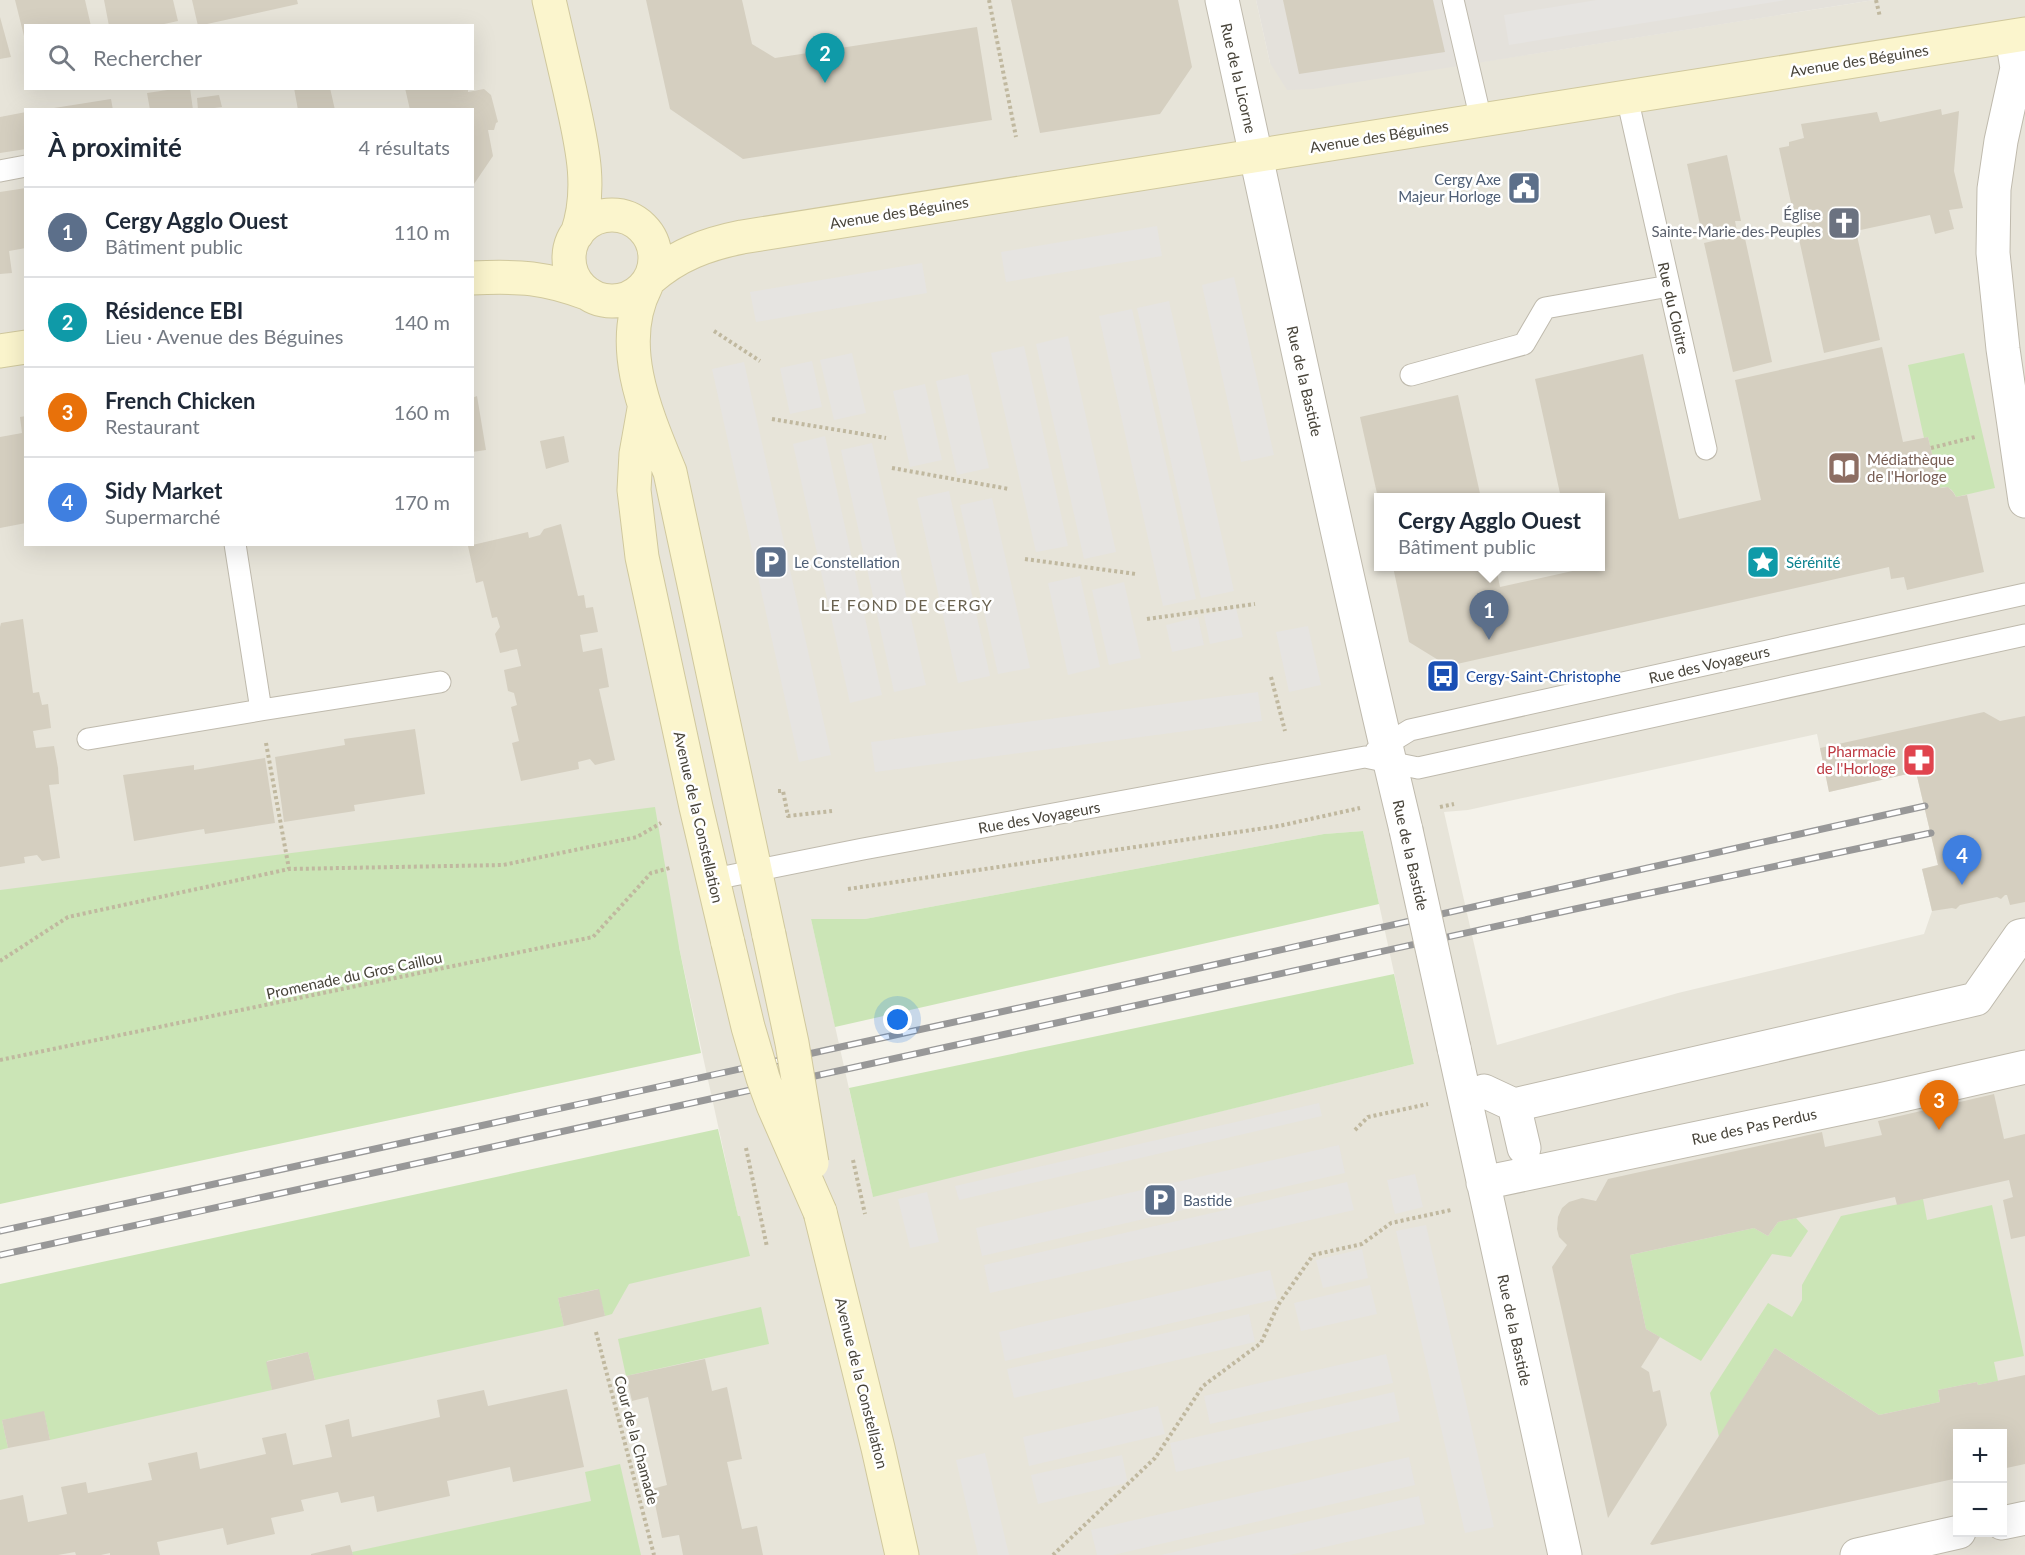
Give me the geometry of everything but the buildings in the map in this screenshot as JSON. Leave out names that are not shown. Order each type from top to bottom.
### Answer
[{"type":"street","name":"Avenue de la Constellation","points":[[549,0],[583,147],[584,198],[581,223],[569,255],[571,271],[578,284],[618,325],[635,362]]},
{"type":"street","name":"Rue de la Licorne","points":[[1222,0],[1257,156]]},
{"type":"street","name":"Avenue des Béguines","points":[[648,283],[660,270],[686,253],[732,239],[1627,97],[2017,44]]},
{"type":"street","points":[[2017,44],[2017,68],[2001,141],[1994,189],[1993,253],[2003,349],[2025,501]]},
{"type":"street","name":"Avenue de la Constellation","points":[[583,147],[615,197],[653,242],[655,250],[655,265],[640,297],[634,318],[635,362],[644,409],[670,472],[792,1043],[823,1224],[902,1555]]},
{"type":"street","name":"Rue de la Bastide","points":[[1257,156],[1380,755],[1406,830],[1454,1048],[1474,1093],[1483,1183],[1565,1555]]},
{"type":"street","points":[[479,278],[535,262],[566,246],[588,222],[602,216],[618,215],[639,224]]},
{"type":"street","name":"Avenue des Béguines","points":[[639,224],[664,236],[684,239],[732,239]]},
{"type":"street","points":[[479,278],[535,278],[611,301],[627,299],[640,292],[648,283]]},
{"type":"street","points":[[0,351],[24,347]]},
{"type":"street","name":"Avenue de la Constellation","points":[[644,409],[636,454],[634,490],[642,557],[696,807],[748,1027],[763,1078],[823,1224]]},
{"type":"street","points":[[1474,1093],[1514,1105],[1976,999],[2020,936],[2025,935]]},
{"type":"street","name":"Rue des Pas Perdus","points":[[1483,1183],[1880,1100],[2025,1067]]},
{"type":"street","points":[[1514,1105],[1524,1148]]},
{"type":"street","points":[[2007,1522],[2025,1518]]},
{"type":"street","points":[[1857,1555],[1953,1534]]},
{"type":"lane","points":[[1453,0],[1480,120]]},
{"type":"lane","name":"Rue du Cloitre","points":[[1627,97],[1706,449]]},
{"type":"lane","points":[[0,171],[24,166]]},
{"type":"lane","points":[[1411,375],[1524,344],[1545,308],[1669,286]]},
{"type":"lane","points":[[235,546],[261,710]]},
{"type":"lane","name":"Rue des Voyageurs","points":[[1380,755],[1410,730],[2025,594]]},
{"type":"lane","name":"Rue des Voyageurs","points":[[714,879],[1380,755],[1418,768],[2025,635]]},
{"type":"lane","points":[[88,739],[440,682]]},
{"type":"path","points":[[989,0],[1016,137]]},
{"type":"path","points":[[1876,0],[1882,25]]},
{"type":"path","points":[[714,331],[760,361]]},
{"type":"path","points":[[772,419],[886,438]]},
{"type":"path","points":[[1931,448],[2014,429]]},
{"type":"path","points":[[892,468],[1009,489]]},
{"type":"path","points":[[1025,559],[1136,574]]},
{"type":"path","points":[[1147,619],[1255,604]]},
{"type":"path","points":[[1271,677],[1285,731]]},
{"type":"path","points":[[261,710],[289,869]]},
{"type":"path","points":[[774,792],[783,791],[788,816],[832,811]]},
{"type":"path","points":[[848,889],[1279,826],[1363,807]]},
{"type":"path","points":[[0,961],[68,917],[289,869],[503,865],[637,837],[667,819]]},
{"type":"path","name":"Promenade du Gros Caillou","points":[[0,1060],[593,937],[651,873],[674,867]]},
{"type":"path","points":[[1355,1130],[1368,1116],[1474,1093]]},
{"type":"path","points":[[1053,1555],[1155,1458],[1203,1386],[1261,1343],[1278,1305],[1312,1255],[1362,1244],[1390,1223],[1455,1209]]},
{"type":"path","name":"Cour de la Chamade","points":[[596,1332],[654,1555]]},
{"type":"shaded area","points":[[0,0],[1256,0],[1270,63],[1468,64],[1874,0],[2025,0],[2025,1555],[0,1555],[0,1401],[738,1217],[679,947],[0,1083]],"holes":[[[1817,734],[1829,792],[1916,772],[1938,865],[1922,869],[1932,911],[1924,934],[1678,993],[1497,1045],[1444,812],[1468,810]],[[1363,831],[1414,1064],[873,1196],[811,919],[865,919],[1324,834]]]},
{"type":"shaded area","points":[[1256,0],[1874,0],[1313,89],[1287,90],[1270,63]]},
{"type":"shaded area","points":[[1597,0],[1786,0],[1509,45],[1504,15]]},
{"type":"shaded area","points":[[1157,226],[1162,256],[1006,282],[1001,252]]},
{"type":"shaded area","points":[[922,263],[927,293],[756,322],[750,292]]},
{"type":"shaded area","points":[[1234,277],[1274,455],[1241,462],[1202,285]]},
{"type":"shaded area","points":[[1169,301],[1234,591],[1201,598],[1137,308]]},
{"type":"shaded area","points":[[1132,309],[1196,599],[1163,606],[1099,316]]},
{"type":"shaded area","points":[[1068,336],[1116,552],[1084,559],[1036,344]]},
{"type":"shaded area","points":[[1024,346],[1068,546],[1036,552],[991,353]]},
{"type":"shaded area","points":[[852,353],[866,413],[834,420],[820,360]]},
{"type":"shaded area","points":[[812,361],[822,407],[790,414],[780,368]]},
{"type":"shaded area","name":"Le Constellation","points":[[744,362],[831,755],[799,762],[712,369]]},
{"type":"shaded area","points":[[968,374],[989,468],[957,475],[936,381]]},
{"type":"shaded area","points":[[925,384],[942,460],[910,467],[893,391]]},
{"type":"shaded area","name":"Le Constellation","points":[[825,436],[882,695],[850,703],[793,444]]},
{"type":"shaded area","name":"Le Constellation","points":[[872,443],[926,685],[894,692],[841,450]]},
{"type":"shaded area","name":"Le Constellation","points":[[949,491],[990,676],[958,683],[917,498]]},
{"type":"shaded area","points":[[992,498],[1030,668],[998,674],[960,505]]},
{"type":"shaded area","points":[[1080,576],[1100,667],[1068,675],[1048,583]]},
{"type":"shaded area","points":[[1124,582],[1141,658],[1109,665],[1092,590]]},
{"type":"shaded area","points":[[1236,608],[1243,637],[1210,644],[1204,615]]},
{"type":"shaded area","points":[[1198,617],[1204,645],[1172,652],[1166,625]]},
{"type":"shaded area","points":[[1308,626],[1321,685],[1289,692],[1276,632]]},
{"type":"shaded area","points":[[1258,692],[1262,721],[875,772],[871,742]]},
{"type":"shaded area","name":"Bastide","points":[[1319,1103],[1322,1116],[959,1200],[955,1186]]},
{"type":"shaded area","name":"Bastide","points":[[1339,1145],[1345,1173],[982,1256],[976,1228]]},
{"type":"shaded area","points":[[1415,1174],[1423,1207],[1395,1214],[1387,1180]]},
{"type":"shaded area","name":"Bastide","points":[[1347,1182],[1354,1210],[990,1293],[984,1265]]},
{"type":"shaded area","points":[[927,1192],[939,1242],[910,1248],[898,1199]]},
{"type":"shaded area","points":[[1426,1225],[1494,1527],[1465,1533],[1396,1231]]},
{"type":"shaded area","points":[[1362,1249],[1368,1278],[1323,1288],[1316,1260]]},
{"type":"shaded area","points":[[1270,1270],[1277,1299],[1005,1361],[999,1332]]},
{"type":"shaded area","points":[[1370,1285],[1377,1314],[1301,1331],[1294,1303]]},
{"type":"shaded area","points":[[1249,1314],[1255,1342],[1014,1398],[1007,1369]]},
{"type":"shaded area","points":[[1386,1354],[1393,1383],[1210,1424],[1204,1396]]},
{"type":"shaded area","points":[[1394,1392],[1400,1421],[1176,1472],[1170,1443]]},
{"type":"shaded area","points":[[1158,1406],[1165,1434],[1029,1466],[1023,1437]]},
{"type":"shaded area","points":[[985,1453],[1009,1555],[978,1555],[956,1460]]},
{"type":"shaded area","points":[[1122,1455],[1127,1480],[1123,1484],[1038,1504],[1031,1475]]},
{"type":"shaded area","points":[[1409,1457],[1415,1485],[1113,1555],[1097,1555],[1091,1530]]},
{"type":"shaded area","points":[[1419,1496],[1425,1524],[1290,1555],[1161,1555]]},
{"type":"green space","points":[[1964,353],[1995,488],[1956,497],[1950,489],[1940,488],[1928,437],[1924,438],[1908,365]]},
{"type":"green space","points":[[655,807],[679,947],[701,1053],[0,1204],[0,890]]},
{"type":"green space","points":[[1363,831],[1379,904],[835,1027],[811,919],[865,919],[1324,834]]},
{"type":"green space","points":[[1394,974],[1414,1064],[873,1197],[849,1088]]},
{"type":"green space","points":[[718,1129],[738,1216],[740,1216],[750,1256],[629,1284],[612,1314],[605,1316],[598,1289],[558,1298],[564,1326],[315,1380],[308,1352],[267,1361],[272,1390],[50,1440],[44,1412],[2,1420],[8,1448],[0,1450],[0,1284]]},
{"type":"green space","points":[[1923,1199],[1927,1220],[1992,1205],[2024,1356],[1994,1362],[1998,1381],[1978,1385],[1977,1382],[1938,1390],[1940,1402],[1879,1415],[1775,1348],[1719,1437],[1710,1393],[1768,1303],[1792,1317],[1802,1300],[1802,1285],[1841,1216]]},
{"type":"green space","points":[[1796,1218],[1808,1231],[1791,1257],[1772,1254],[1701,1361],[1646,1329],[1630,1255],[1754,1228],[1768,1236],[1778,1222]]},
{"type":"green space","points":[[761,1307],[769,1344],[626,1376],[618,1339]]},
{"type":"green space","points":[[620,1464],[641,1555],[353,1555],[352,1552],[591,1501],[585,1472]]},
{"type":"railway","points":[[0,1231],[1119,986],[1925,806]]},
{"type":"railway","points":[[0,1255],[1931,833]]},
{"type":"place","name":"Résidence EBI","points":[[825,83]]},
{"type":"place","name":"Cergy Axe Majeur Horloge","points":[[1524,188]]},
{"type":"place","name":"Église Sainte-Marie-des-Peuples","points":[[1844,223]]},
{"type":"place","name":"Médiathèque de l'Horloge","points":[[1844,468]]},
{"type":"place","name":"Le Constellation","points":[[771,562]]},
{"type":"place","name":"Sérénité","points":[[1763,562]]},
{"type":"place","name":"Cergy Agglo Ouest","points":[[1489,640]]},
{"type":"place","name":"Cergy-Saint-Christophe","points":[[1443,676]]},
{"type":"place","name":"Pharmacie de l'Horloge","points":[[1919,760]]},
{"type":"place","name":"Sidy Market","points":[[1962,885]]},
{"type":"place","name":"French Chicken","points":[[1939,1130]]},
{"type":"place","name":"Bastide","points":[[1160,1200]]},
{"type":"district","name":"LE FOND DE CERGY","points":[[907,604]]}]
